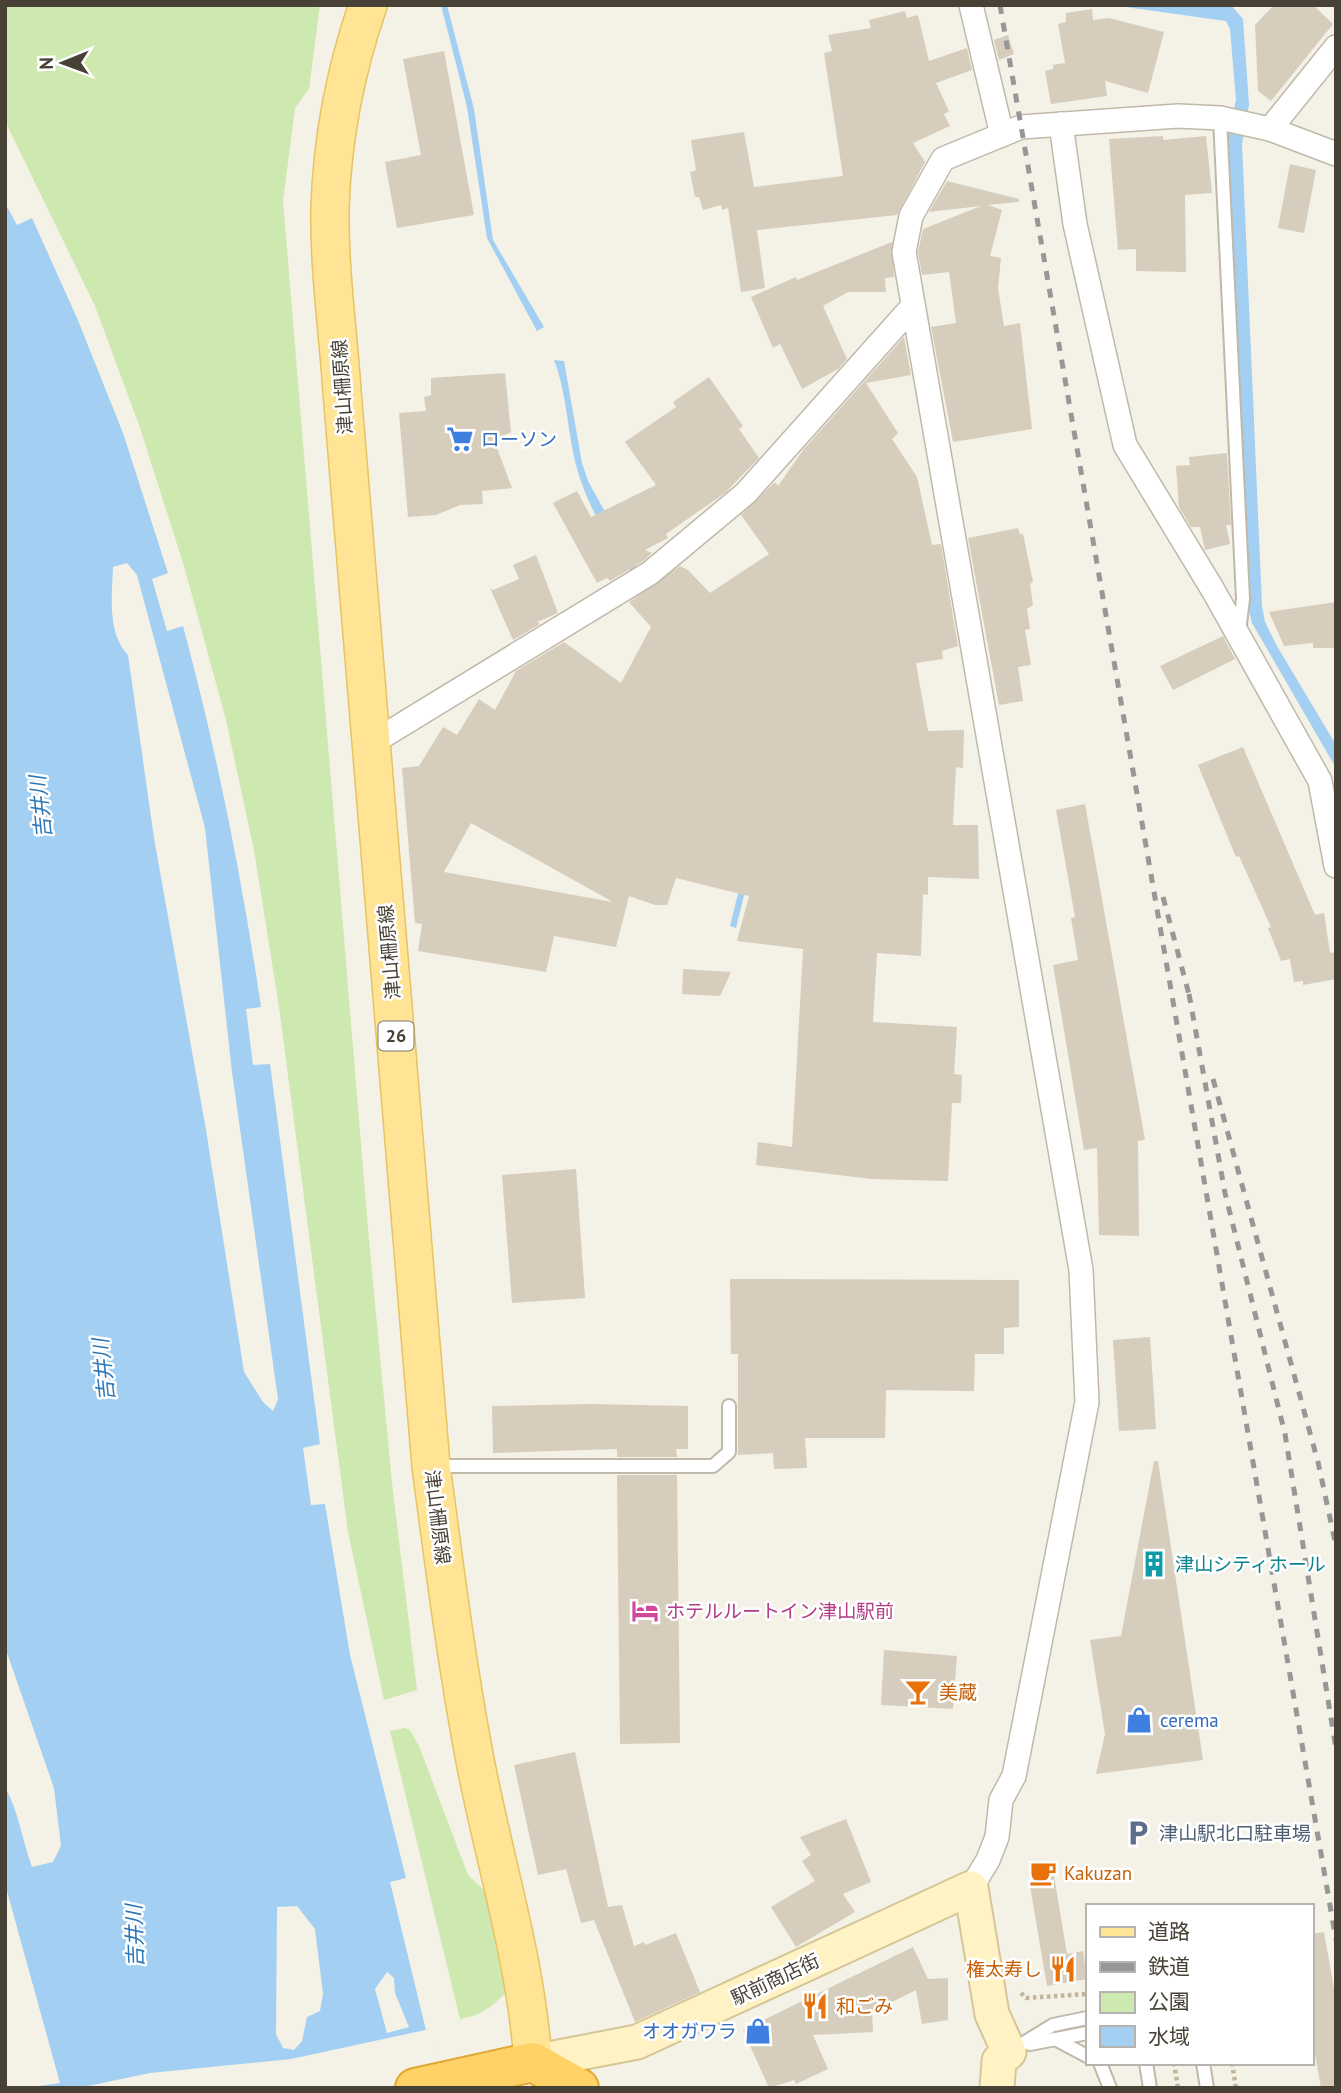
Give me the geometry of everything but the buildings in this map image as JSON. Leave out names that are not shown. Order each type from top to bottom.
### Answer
[{"type":"highway","points":[[415,2088],[529,2071],[579,2088]]},
{"type":"main road","name":"津山柵原線","points":[[368,5],[341,99],[332,159],[330,213],[431,1466],[451,1619],[471,1741],[530,2010],[529,2071]]},
{"type":"street","points":[[971,5],[1002,135]]},
{"type":"street","points":[[1270,129],[1336,47]]},
{"type":"street","points":[[997,2088],[999,2061],[1016,2049],[992,2014],[971,1888],[988,1860],[997,1837],[1001,1800],[1014,1776],[1087,1402],[1081,1270],[904,252],[911,216],[943,159],[1021,127],[1178,116],[1220,118],[1270,129],[1336,154]]},
{"type":"street","points":[[1060,124],[1075,224],[1125,445],[1239,635],[1320,780],[1336,866]]},
{"type":"street","points":[[372,743],[640,580],[746,493],[913,306]]},
{"type":"street","name":"駅前商店街","points":[[529,2071],[637,2042],[971,1888]]},
{"type":"lane","points":[[1220,118],[1243,599],[1239,635]]},
{"type":"lane","points":[[431,1466],[713,1466],[729,1452],[729,1406]]},
{"type":"lane","points":[[1016,2049],[1053,2025],[1086,2018]]},
{"type":"lane","points":[[1016,2049],[1086,2033]]},
{"type":"lane","points":[[1055,2039],[1086,2055]]},
{"type":"lane","points":[[1101,2065],[1110,2088]]},
{"type":"lane","points":[[1146,2065],[1150,2088]]},
{"type":"lane","points":[[1203,2065],[1207,2088]]},
{"type":"path","points":[[1014,1986],[1026,1998],[1041,2000],[1086,1994]]},
{"type":"path","points":[[1174,2065],[1178,2088]]},
{"type":"path","points":[[1232,2065],[1237,2088]]},
{"type":"green space","points":[[5,5],[320,5],[309,89],[295,108],[283,201],[369,1240],[392,1483],[417,1690],[384,1700],[348,1532],[279,1007],[254,850],[226,720],[184,566],[139,425],[95,306],[5,121]]},
{"type":"green space","points":[[405,1728],[410,1730],[419,1746],[468,1875],[484,1890],[508,1990],[487,2009],[460,2019],[390,1731]]},
{"type":"water","points":[[441,5],[447,5],[474,109],[493,240],[544,327],[537,331],[487,238],[467,107]]},
{"type":"water","points":[[1111,5],[1231,5],[1243,19],[1249,105],[1242,144],[1262,606],[1265,622],[1277,646],[1336,745],[1336,768],[1252,623],[1247,603],[1227,139],[1236,100],[1230,29],[1226,21]]},
{"type":"water","name":"吉井川","points":[[5,203],[17,225],[32,218],[77,318],[123,433],[168,573],[152,579],[167,631],[183,626],[218,768],[246,911],[261,1007],[246,1009],[253,1065],[270,1064],[320,1444],[303,1448],[311,1505],[325,1504],[350,1655],[406,1878],[390,1882],[440,2088],[32,2087],[60,2083],[5,1884],[5,1787],[14,1806],[32,1867],[53,1862],[61,1846],[54,1788],[5,1647]],"holes":[[[127,563],[137,575],[205,828],[232,1072],[278,1399],[273,1411],[263,1402],[244,1372],[206,1130],[154,838],[128,655],[117,636],[112,614],[113,567]],[[297,1906],[315,1929],[323,1994],[320,2011],[307,2017],[302,2041],[294,2050],[283,2048],[276,2034],[277,1907]],[[387,1972],[394,1978],[395,1993],[409,2027],[387,2033],[375,1989]]]},
{"type":"water","points":[[554,360],[564,361],[582,463],[588,481],[636,568],[779,720],[647,593],[609,540],[593,510],[576,466],[563,390]]},
{"type":"water","points":[[756,820],[762,822],[736,928],[730,926]]},
{"type":"pier","points":[[430,2029],[443,2088],[78,2088],[150,2073],[291,2059]]},
{"type":"railway","points":[[1000,5],[1336,1940]]},
{"type":"railway","points":[[1163,897],[1191,1002]]},
{"type":"railway","points":[[1189,994],[1225,1193],[1285,1434],[1336,1749]]},
{"type":"railway","points":[[1213,1079],[1318,1462],[1336,1546]]},
{"type":"place","name":"ローソン","points":[[460,439]]},
{"type":"place","name":"津山シティホール","points":[[1154,1564]]},
{"type":"place","name":"ホテルルートイン津山駅前","points":[[645,1611]]},
{"type":"place","name":"美蔵","points":[[918,1692]]},
{"type":"place","name":"cerema","points":[[1139,1720]]},
{"type":"place","name":"津山駅北口駐車場","points":[[1138,1833]]},
{"type":"place","name":"Kakuzan","points":[[1043,1873]]},
{"type":"place","name":"権太寿し","points":[[1063,1969]]},
{"type":"place","name":"和ごみ","points":[[815,2006]]},
{"type":"place","name":"オオガワラ","points":[[758,2031]]}]
